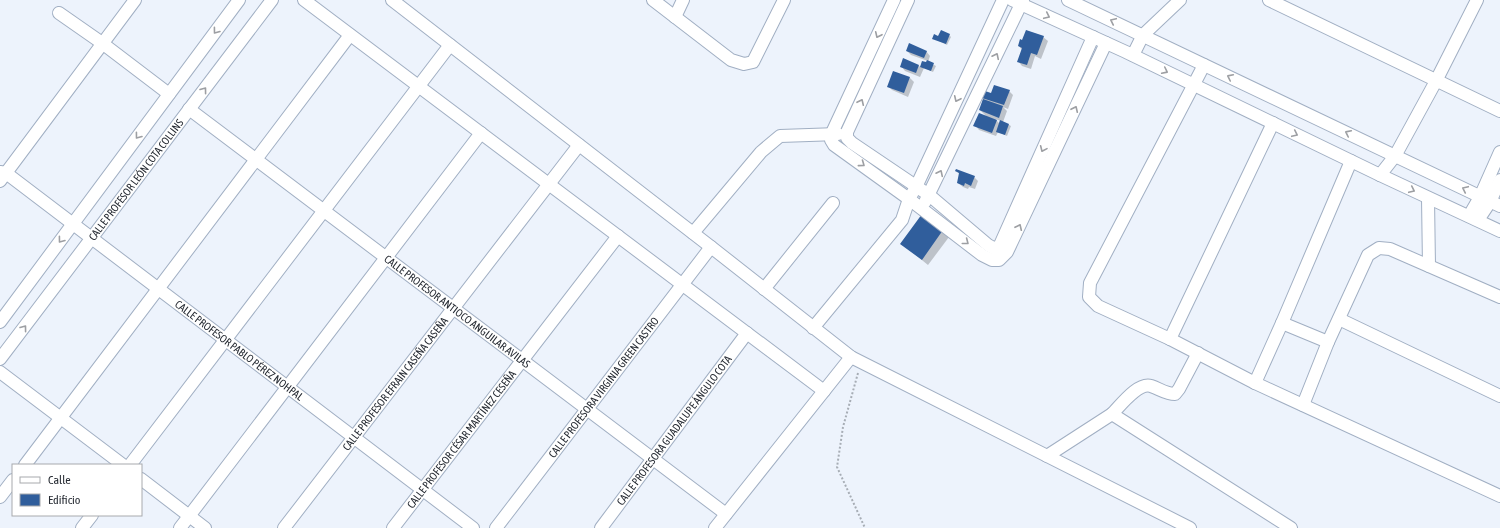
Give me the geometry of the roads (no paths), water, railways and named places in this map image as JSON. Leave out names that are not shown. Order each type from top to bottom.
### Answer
[{"type":"street","points":[[2,175],[135,0]]},
{"type":"street","points":[[0,322],[239,0]]},
{"type":"street","name":"CALLE PROFESOR LEÓN COTA COLLINS","points":[[0,359],[272,0]]},
{"type":"street","points":[[304,0],[824,391]]},
{"type":"street","points":[[392,0],[856,360],[1190,528]]},
{"type":"street","points":[[653,0],[731,60],[744,64],[753,62],[784,0]]},
{"type":"street","points":[[675,17],[683,0]]},
{"type":"street","points":[[894,0],[831,135],[831,140],[834,145],[909,198],[982,255],[992,260],[999,260],[1007,252],[1106,43]]},
{"type":"street","points":[[908,0],[847,132],[847,138],[852,143],[929,195],[988,245],[995,249],[1000,245],[1093,37]]},
{"type":"street","points":[[813,328],[902,220],[909,198],[916,187],[1003,0]]},
{"type":"street","points":[[1068,0],[1490,202]]},
{"type":"street","points":[[1133,55],[1143,35],[1180,0]]},
{"type":"street","points":[[1269,0],[1500,111]]},
{"type":"street","points":[[1380,176],[1395,156],[1436,81],[1477,0]]},
{"type":"street","points":[[922,208],[1018,1],[1133,55],[1380,176],[1500,230]]},
{"type":"street","points":[[59,13],[169,94]]},
{"type":"street","points":[[25,464],[350,35]]},
{"type":"street","points":[[131,464],[450,45]]},
{"type":"street","points":[[1204,65],[1090,283],[1089,296],[1098,306],[1170,339],[1255,383],[1500,496]]},
{"type":"street","name":"CALLE PROFESOR ANTIOCO ANGUILAR AVILAS","points":[[189,109],[726,514]]},
{"type":"street","points":[[1170,339],[1273,123]]},
{"type":"street","points":[[693,233],[761,152],[780,136],[787,134],[831,135],[847,132]]},
{"type":"street","points":[[180,528],[481,133]]},
{"type":"street","name":"CALLE PROFESOR EFRAIN CASEÑA CASEÑA","points":[[284,528],[579,145]]},
{"type":"street","points":[[1490,202],[1500,152]]},
{"type":"street","points":[[1255,383],[1351,161]]},
{"type":"street","name":"CALLE PROFESOR PABLO PÉREZ NOHPAL","points":[[2,175],[92,238],[473,528]]},
{"type":"street","points":[[1473,218],[1490,202],[1500,180]]},
{"type":"street","points":[[1428,198],[1429,266]]},
{"type":"street","points":[[764,289],[833,203]]},
{"type":"street","name":"CALLE PROFESOR CÉSAR MARTÍNEZ CESEÑA","points":[[393,528],[618,236]]},
{"type":"street","name":"CALLE PROFESORA VIRGINIA GREEN CASTRO","points":[[496,528],[712,247]]},
{"type":"street","points":[[1303,405],[1328,342],[1368,254],[1379,248],[1390,249],[1500,297]]},
{"type":"street","points":[[1339,319],[1500,396]]},
{"type":"street","points":[[1282,323],[1328,342]]},
{"type":"street","name":"CALLE PROFESORA GUADALUPE ÁNGULO COTA","points":[[601,528],[747,333]]},
{"type":"street","points":[[1047,456],[1112,414],[1138,388],[1144,385],[1151,386],[1167,394],[1175,394],[1198,354]]},
{"type":"street","points":[[715,528],[824,391],[856,360]]},
{"type":"street","points":[[0,372],[122,464]]},
{"type":"street","points":[[1112,414],[1291,528]]},
{"type":"street","points":[[142,480],[205,528]]},
{"type":"street","points":[[0,497],[12,481]]},
{"type":"street","points":[[82,528],[91,516]]}]
